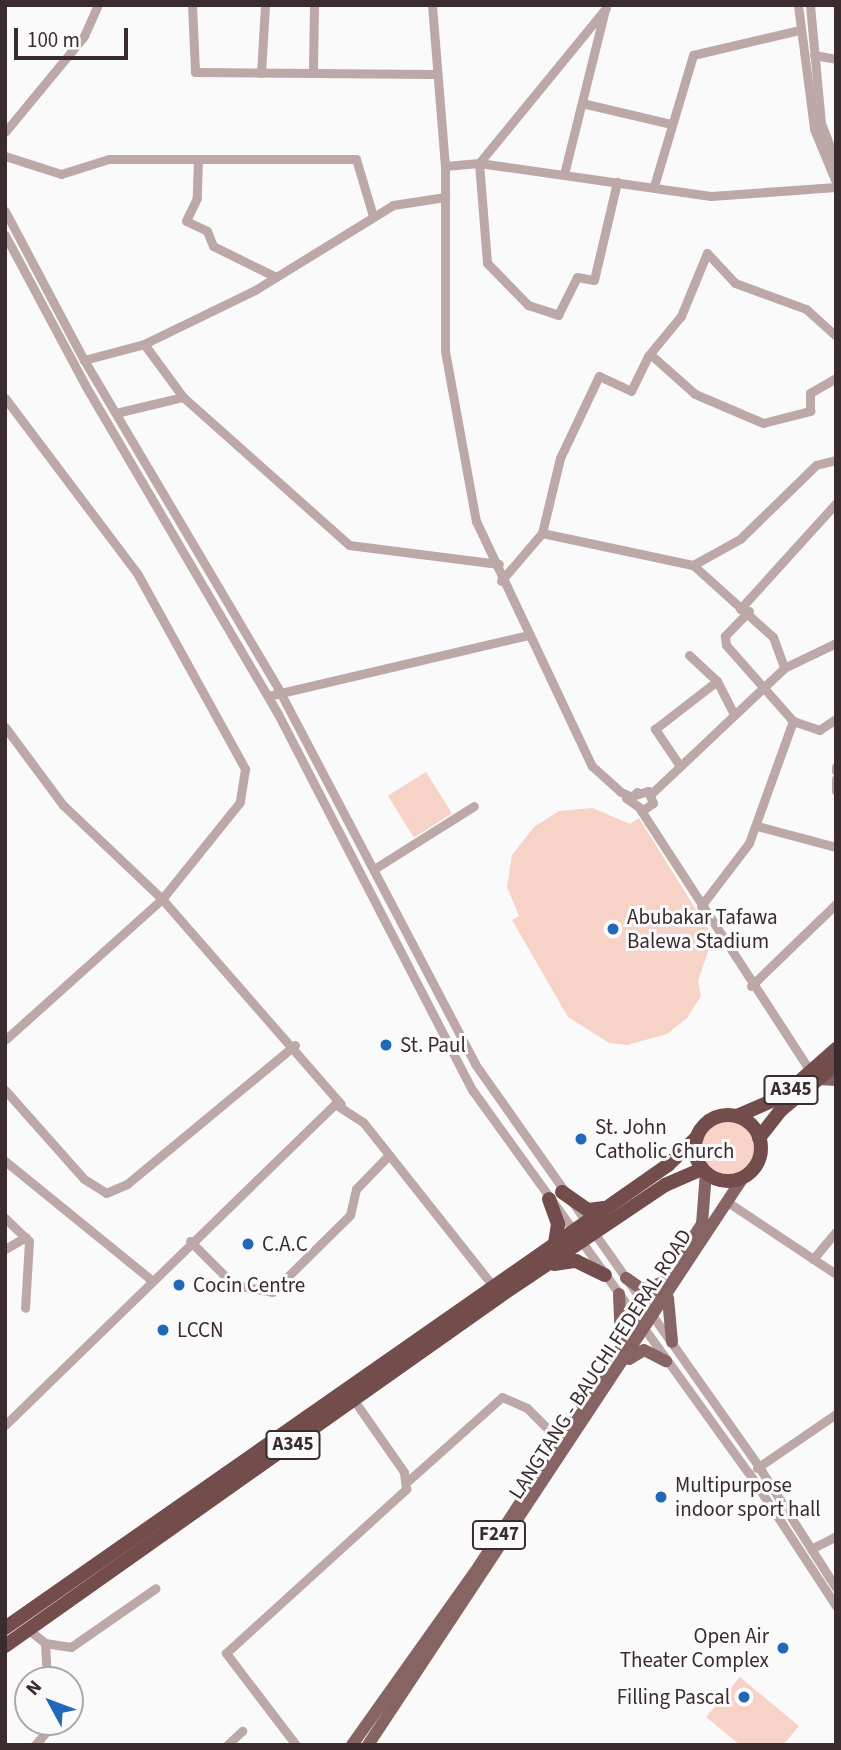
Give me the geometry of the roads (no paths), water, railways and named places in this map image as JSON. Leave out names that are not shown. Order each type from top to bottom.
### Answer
[{"type":"highway","name":"A345","points":[[744,1176],[758,1160],[759,1138],[827,1071],[836,1049]]},
{"type":"highway","name":"A345","points":[[590,1228],[608,1207],[697,1137],[713,1118],[737,1116],[769,1106],[827,1071]]},
{"type":"highway","name":"A345","points":[[737,1116],[759,1138]]},
{"type":"highway","points":[[697,1137],[704,1170],[720,1180],[744,1176]]},
{"type":"highway","name":"A345","points":[[7,1637],[351,1396],[543,1268],[590,1228],[665,1185],[704,1170]]},
{"type":"highway","points":[[555,1244],[558,1224],[556,1196],[588,1210],[608,1207]]},
{"type":"highway","name":"A345","points":[[351,1396],[493,1286],[555,1244],[577,1237]]},
{"type":"highway","points":[[543,1268],[576,1261],[605,1275]]},
{"type":"highway","points":[[5,1615],[25,1623]]},
{"type":"main road","name":"LANGTANG - BAUCHI FEDERAL ROAD","points":[[667,1287],[702,1224],[704,1170]]},
{"type":"main road","name":"LANGTANG - BAUCHI FEDERAL ROAD","points":[[359,1744],[621,1367],[651,1311],[729,1203],[744,1176]]},
{"type":"main road","points":[[626,1278],[649,1290],[667,1287],[672,1342]]},
{"type":"main road","points":[[617,1353],[624,1318],[619,1294]]},
{"type":"main road","name":"LANGTANG - BAUCHI FEDERAL ROAD","points":[[359,1744],[617,1353],[642,1325]]},
{"type":"main road","points":[[621,1367],[645,1350],[666,1361]]},
{"type":"street","points":[[5,132],[84,36],[98,5]]},
{"type":"street","points":[[192,5],[193,71],[261,73],[313,70],[433,74]]},
{"type":"street","points":[[261,73],[265,5]]},
{"type":"street","points":[[313,70],[314,5]]},
{"type":"street","points":[[432,5],[433,74],[445,166],[445,351],[476,521],[499,564],[501,581],[592,766],[621,792],[642,794],[665,782],[761,687],[785,668],[836,643]]},
{"type":"street","points":[[445,166],[479,163],[711,196],[836,185],[814,129],[798,5]]},
{"type":"street","points":[[810,5],[821,122],[836,162]]},
{"type":"street","points":[[564,174],[586,104],[606,7]]},
{"type":"street","points":[[606,7],[479,163],[487,263],[528,305],[556,316],[577,277],[594,279],[617,182]]},
{"type":"street","points":[[654,186],[671,124],[696,51],[800,30]]},
{"type":"street","points":[[814,55],[836,59]]},
{"type":"street","points":[[586,104],[671,124]]},
{"type":"street","points":[[5,156],[61,174],[109,159],[356,159],[373,216]]},
{"type":"street","points":[[198,160],[197,198],[186,221],[208,231],[222,252],[276,277]]},
{"type":"street","points":[[84,360],[144,344],[276,277],[393,205],[445,197]]},
{"type":"street","points":[[5,211],[84,360],[120,412],[281,692],[475,1064],[556,1196],[577,1237],[749,1473],[836,1606]]},
{"type":"street","points":[[5,235],[85,385],[268,696],[457,1064],[556,1196],[590,1228],[651,1311],[759,1467],[836,1588]]},
{"type":"street","points":[[501,581],[542,533],[560,458],[599,376],[630,392],[650,354],[681,316],[696,271],[710,253],[735,283],[806,309],[836,336]]},
{"type":"street","points":[[144,344],[183,397],[349,545],[499,564]]},
{"type":"street","points":[[650,354],[695,394],[763,423],[810,411],[810,393],[836,378]]},
{"type":"street","points":[[120,412],[183,397]]},
{"type":"street","points":[[5,398],[137,573],[245,769],[240,802],[162,899],[5,1040]]},
{"type":"street","points":[[693,565],[740,539],[816,465],[836,460]]},
{"type":"street","points":[[836,503],[744,610],[725,640],[761,687],[793,721],[819,730],[836,719]]},
{"type":"street","points":[[542,533],[693,565],[773,638],[785,668]]},
{"type":"street","points":[[268,696],[527,635]]},
{"type":"street","points":[[689,656],[717,681],[734,714]]},
{"type":"street","points":[[680,766],[655,729],[717,681]]},
{"type":"street","points":[[701,906],[757,826],[793,721]]},
{"type":"street","points":[[5,727],[63,805],[162,899],[295,1045],[341,1104],[389,1155],[493,1286]]},
{"type":"street","points":[[836,779],[836,791]]},
{"type":"street","points":[[642,794],[651,806],[653,828]]},
{"type":"street","points":[[642,794],[640,809],[751,986],[827,1071]]},
{"type":"street","points":[[374,869],[474,806]]},
{"type":"street","points":[[640,809],[651,806]]},
{"type":"street","points":[[757,826],[836,847]]},
{"type":"street","points":[[751,986],[836,904]]},
{"type":"street","points":[[5,1090],[84,1180],[106,1193],[127,1184],[295,1045]]},
{"type":"street","points":[[5,1425],[150,1279],[341,1104]]},
{"type":"street","points":[[190,1241],[234,1284],[272,1292],[350,1215],[356,1189],[389,1155]]},
{"type":"street","points":[[5,1161],[150,1279]]},
{"type":"street","points":[[729,1203],[836,1274]]},
{"type":"street","points":[[5,1218],[26,1237],[31,1260],[25,1308]]},
{"type":"street","points":[[813,1259],[836,1232]]},
{"type":"street","points":[[5,1249],[26,1237]]},
{"type":"street","points":[[351,1396],[408,1481]]},
{"type":"street","points":[[296,1745],[226,1653],[400,1496],[408,1481],[502,1397],[527,1408],[560,1441]]},
{"type":"street","points":[[749,1473],[836,1414]]},
{"type":"street","points":[[811,1549],[836,1536]]},
{"type":"street","points":[[45,1643],[80,1643],[156,1588]]},
{"type":"street","points":[[25,1623],[45,1643],[46,1666]]},
{"type":"street","points":[[227,1745],[242,1731]]},
{"type":"place","name":"Abubakar Tafawa Balewa Stadium","points":[[613,929]]},
{"type":"place","name":"St. Paul","points":[[386,1045]]},
{"type":"place","name":"St. John Catholic Church","points":[[581,1139]]},
{"type":"place","name":"C.A.C","points":[[248,1244]]},
{"type":"place","name":"Cocin Centre","points":[[179,1285]]},
{"type":"place","name":"LCCN","points":[[163,1330]]},
{"type":"place","name":"Multipurpose indoor sport hall","points":[[661,1497]]},
{"type":"place","name":"Open Air Theater Complex","points":[[783,1648]]},
{"type":"place","name":"Filling Pascal","points":[[744,1697]]}]
